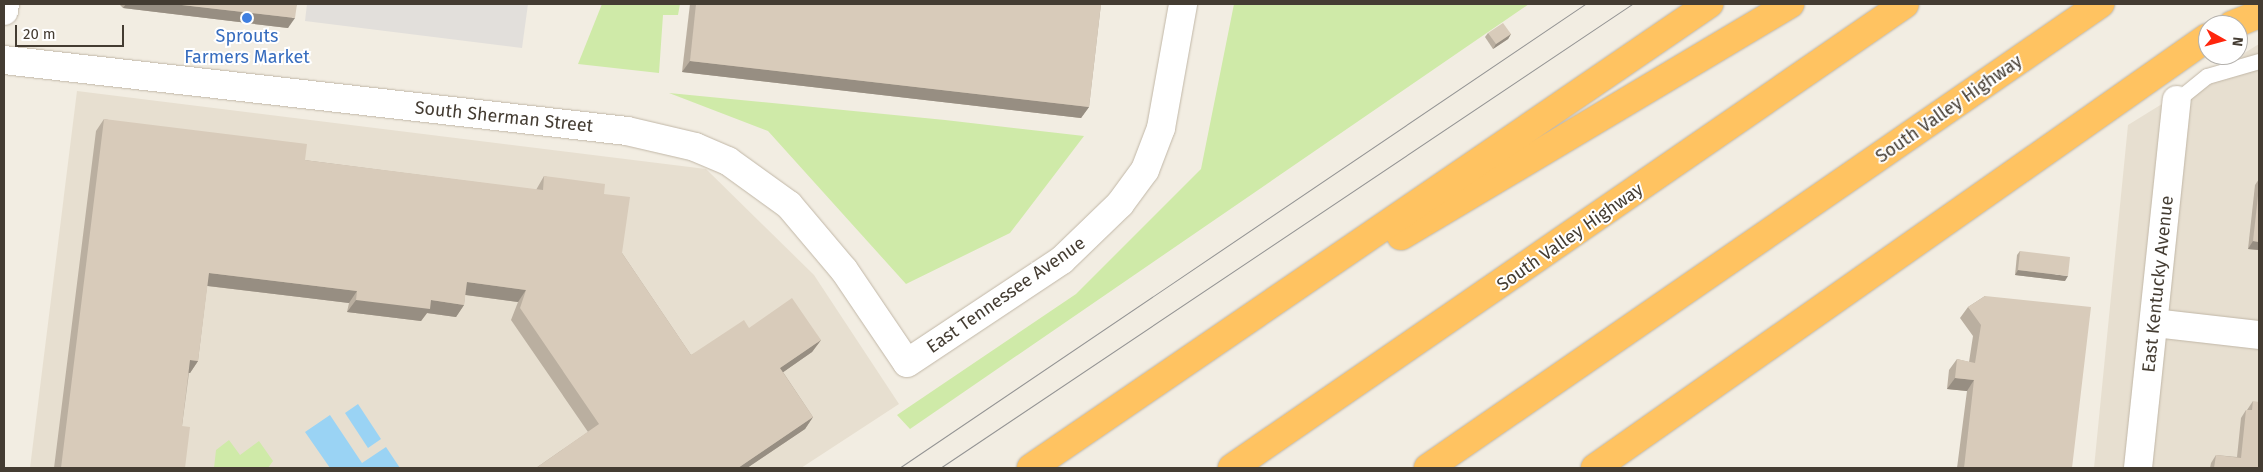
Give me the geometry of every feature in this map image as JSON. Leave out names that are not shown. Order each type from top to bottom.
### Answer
[{"type":"highway","points":[[1031,468],[1709,4]]},
{"type":"highway","points":[[1178,366],[1790,4]]},
{"type":"highway","name":"South Valley Highway","points":[[1232,468],[1905,4]]},
{"type":"highway","name":"South Valley Highway","points":[[1428,468],[2100,4]]},
{"type":"highway","points":[[1595,468],[2198,45]]},
{"type":"street","points":[[4,11],[5,4]]},
{"type":"street","name":"East Tennessee Avenue","points":[[907,363],[1062,260],[1120,204],[1145,170],[1161,128],[1183,4]]},
{"type":"street","name":"South Sherman Street","points":[[4,60],[627,131],[695,147],[728,161],[788,205],[844,270],[907,363]]},
{"type":"street","name":"East Kentucky Avenue","points":[[2138,468],[2177,100]]},
{"type":"street","points":[[2154,323],[2259,335]]},
{"type":"lane","points":[[2177,100],[2208,76],[2259,61]]},
{"type":"shaded area","points":[[307,4],[528,4],[522,48],[305,21]]},
{"type":"shaded area","points":[[2259,44],[2259,468],[2094,468],[2128,125],[2225,65],[2248,65],[2248,51]]},
{"type":"shaded area","points":[[77,91],[706,169],[814,275],[899,404],[801,468],[30,468]]},
{"type":"green space","points":[[602,4],[680,4],[678,15],[663,15],[659,73],[578,64]]},
{"type":"green space","points":[[1234,4],[1529,4],[910,429],[897,415],[1076,294],[1201,169]]},
{"type":"green space","points":[[669,93],[945,120],[1084,136],[1010,233],[906,284],[768,131]]},
{"type":"green space","points":[[229,440],[240,455],[259,441],[273,461],[268,468],[214,468],[216,450]]},
{"type":"water","points":[[358,404],[381,439],[368,448],[345,413]]},
{"type":"water","points":[[330,415],[362,463],[386,447],[400,468],[330,468],[305,432]]},
{"type":"building","points":[[173,4],[297,4],[295,18]]},
{"type":"building","points":[[696,4],[1101,4],[1089,107],[690,61]]},
{"type":"building","points":[[1503,23],[1511,34],[1496,44],[1488,33]]},
{"type":"building","points":[[104,119],[307,144],[305,160],[543,190],[544,176],[605,184],[604,194],[630,197],[622,253],[691,355],[744,320],[749,328],[792,298],[821,340],[780,368],[813,417],[738,468],[536,468],[599,424],[520,308],[526,290],[467,282],[464,305],[431,300],[430,309],[356,300],[357,291],[209,273],[198,361],[190,360],[182,426],[190,427],[185,468],[61,468]]},
{"type":"building","points":[[2259,187],[2259,242],[2253,241]]},
{"type":"building","points":[[2020,251],[2070,257],[2068,276],[2018,270]]},
{"type":"building","points":[[1985,296],[2091,307],[2072,468],[1964,468],[1974,380],[1955,378],[1957,359],[1975,363],[1981,325],[1968,307]]},
{"type":"building","points":[[2253,401],[2259,402],[2259,468],[2214,468],[2216,455],[2241,458],[2246,410],[2252,410]]},
{"type":"tram line","points":[[899,468],[1585,4]]},
{"type":"tram line","points":[[940,468],[1632,4]]},
{"type":"place","name":"Sprouts Farmers Market","points":[[247,18]]}]
